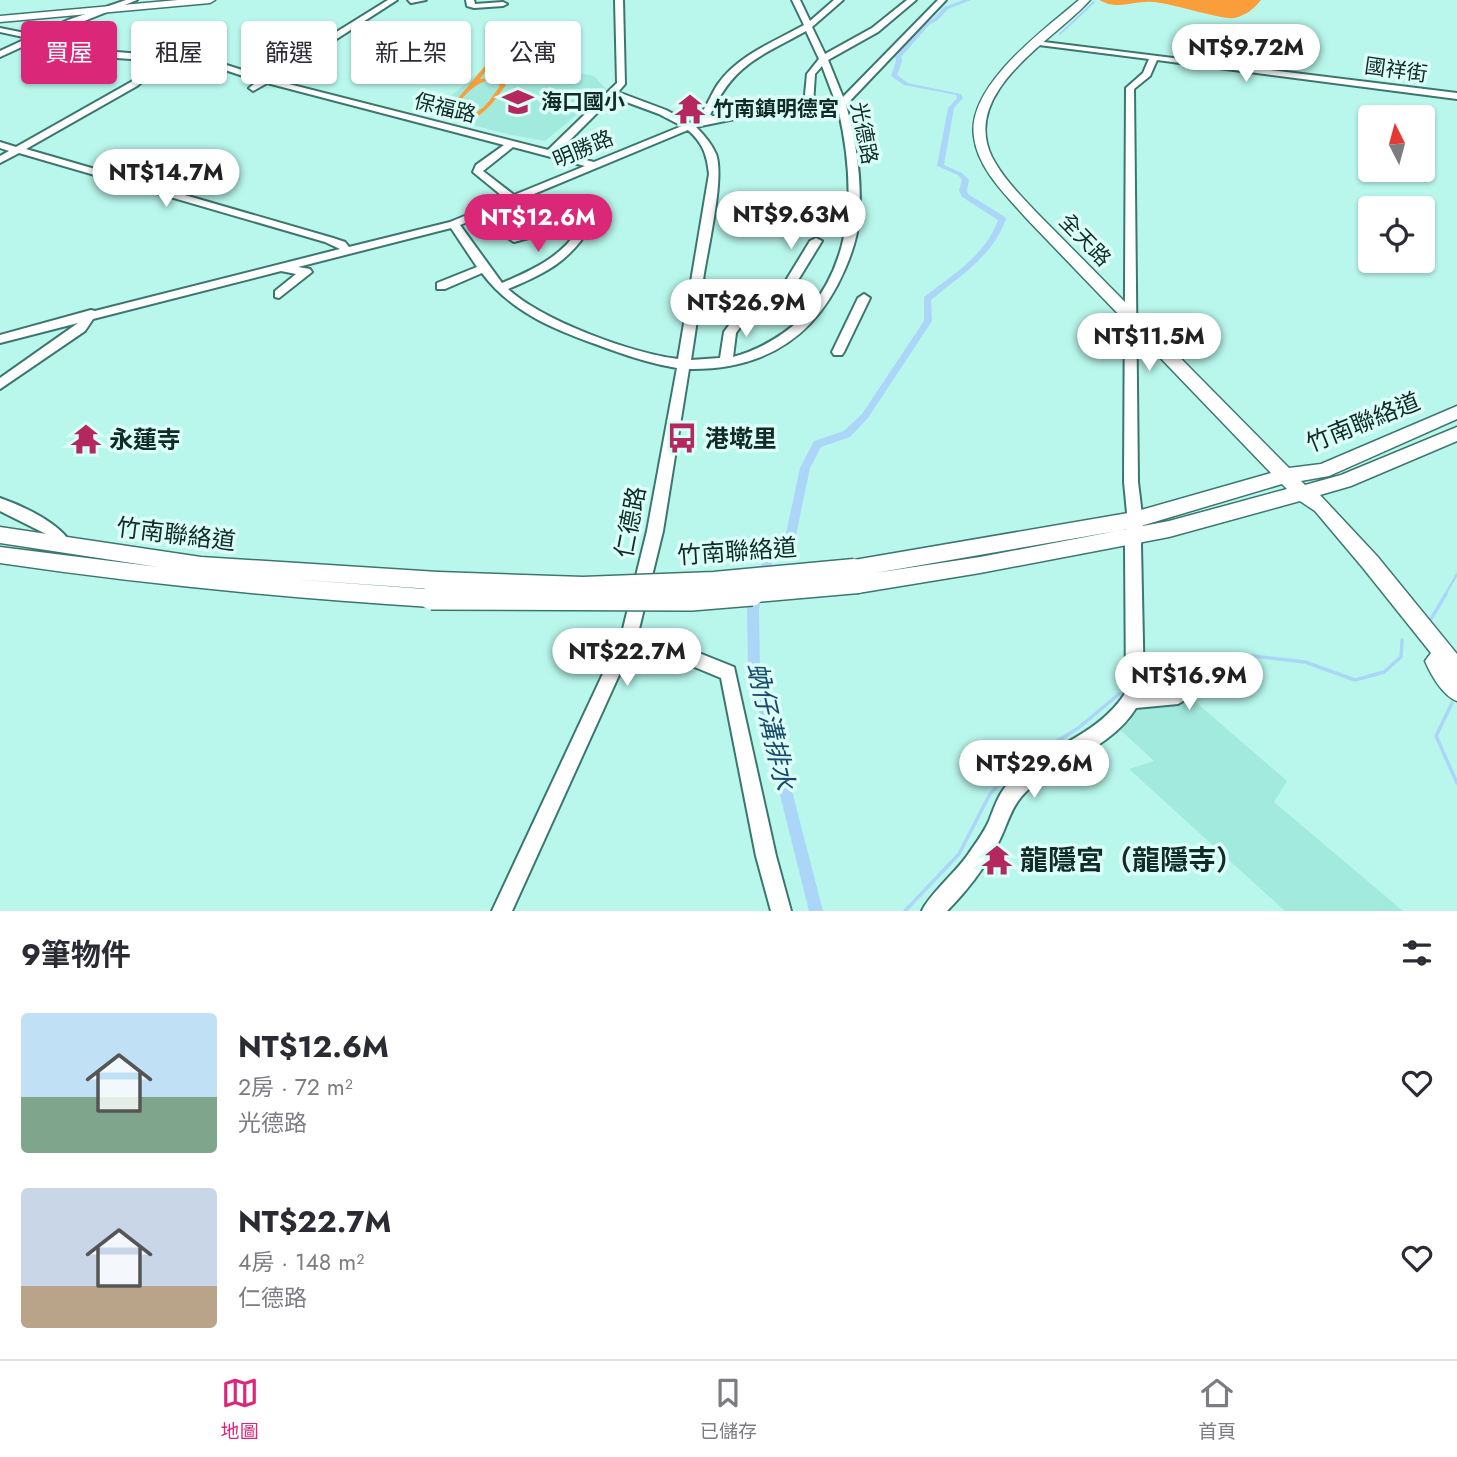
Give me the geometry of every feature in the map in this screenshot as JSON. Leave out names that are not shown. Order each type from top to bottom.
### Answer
[{"type":"main road","points":[[0,19],[210,0]]},
{"type":"main road","name":"全天路","points":[[1085,0],[1018,60],[988,94],[979,118],[978,134],[983,150],[1012,194],[1301,492],[1312,512],[1366,564]]},
{"type":"main road","name":"竹南聯絡道","points":[[1136,528],[1284,476],[1323,471],[1457,412]]},
{"type":"main road","name":"竹南聯絡道","points":[[1,541],[190,580],[309,592],[435,589],[691,599],[856,575],[1136,528],[1345,481],[1457,433]]},
{"type":"main road","points":[[1345,481],[1337,497],[1337,514],[1366,564],[1457,691]]},
{"type":"main road","name":"竹南聯絡道","points":[[1,541],[64,545],[201,565],[435,589]]},
{"type":"main road","points":[[1366,564],[1457,670]]},
{"type":"street","points":[[78,21],[132,0]]},
{"type":"street","points":[[337,35],[393,0]]},
{"type":"street","points":[[411,1],[422,0]]},
{"type":"street","points":[[470,0],[470,4],[474,6],[503,4]]},
{"type":"street","points":[[551,153],[621,84],[619,0]]},
{"type":"street","name":"光德路","points":[[684,364],[744,358],[786,341],[814,315],[841,266],[854,220],[854,187],[841,106],[796,0]]},
{"type":"street","points":[[612,93],[697,123],[714,94],[736,67],[808,27],[839,0]]},
{"type":"street","points":[[808,109],[811,74],[823,59],[881,26],[912,0]]},
{"type":"street","points":[[841,106],[942,0]]},
{"type":"street","name":"保福路","points":[[0,30],[21,35]]},
{"type":"street","name":"國祥街","points":[[1039,43],[1457,96]]},
{"type":"street","points":[[0,54],[21,45]]},
{"type":"street","points":[[0,64],[21,55]]},
{"type":"street","points":[[932,911],[967,874],[996,827],[1006,798],[1039,769],[1091,740],[1129,706],[1134,693],[1133,545],[1136,528],[1131,487],[1133,320],[1130,88],[1147,74],[1154,57]]},
{"type":"street","points":[[0,160],[134,84]]},
{"type":"street","points":[[253,88],[258,84]]},
{"type":"street","name":"保福路","points":[[280,84],[594,165]]},
{"type":"street","name":"明勝路","points":[[0,339],[454,224],[697,123],[759,111],[841,106]]},
{"type":"street","name":"仁德路","points":[[502,911],[631,633],[655,531],[715,161],[697,123]]},
{"type":"street","points":[[512,143],[480,167],[478,172],[514,200]]},
{"type":"street","points":[[0,145],[329,240],[346,250]]},
{"type":"street","points":[[479,214],[514,239],[552,228],[586,226],[576,245],[555,264],[499,288]]},
{"type":"street","points":[[454,224],[499,288],[526,308],[571,332],[637,354],[684,364]]},
{"type":"street","points":[[780,300],[816,241]]},
{"type":"street","points":[[277,267],[306,272],[279,294]]},
{"type":"street","points":[[441,286],[484,268]]},
{"type":"street","points":[[696,282],[814,315]]},
{"type":"street","points":[[838,352],[864,298]]},
{"type":"street","points":[[726,361],[730,332],[747,309]]},
{"type":"street","points":[[0,384],[81,328],[91,314]]},
{"type":"street","points":[[0,503],[51,530],[64,545]]},
{"type":"street","points":[[1,541],[21,527],[25,522],[23,515]]},
{"type":"street","points":[[631,633],[728,673],[766,856],[782,911]]},
{"type":"street","points":[[1134,693],[1178,696],[1218,671],[1233,666]]},
{"type":"shaded area","points":[[1099,0],[1261,0],[1242,16],[1228,18],[1161,3],[1113,5]]},
{"type":"shaded area","points":[[485,66],[480,79],[485,79],[485,81],[464,96],[457,114],[477,112],[500,86],[498,84],[506,85],[475,118],[459,119],[451,114],[444,115]]},
{"type":"shaded area","name":"海口國小","points":[[485,67],[485,84],[581,84],[581,73],[594,76],[607,90],[545,141],[430,114],[465,84],[471,84],[471,79]]},
{"type":"shaded area","points":[[1190,697],[1287,781],[1274,802],[1403,911],[1285,911],[1129,769],[1154,761],[1118,728],[1138,709],[1181,704]]},
{"type":"building","points":[[687,98],[699,102],[693,107],[681,104]]},
{"type":"waterway","name":"蚋仔溝排水","points":[[762,579],[768,558],[790,540],[805,468],[817,444],[847,434],[865,416],[928,321],[927,299],[971,264],[998,231],[1002,219],[965,195],[963,190],[966,180],[960,174],[940,166],[951,108],[960,98],[958,94],[906,84],[894,76],[898,57],[928,23],[935,20],[946,8],[968,0]]},
{"type":"waterway","points":[[1060,34],[1094,2]]},
{"type":"waterway","points":[[1445,595],[1457,574]]},
{"type":"waterway","name":"蚋仔溝排水","points":[[757,594],[753,609],[754,667],[816,911]]},
{"type":"waterway","points":[[1431,619],[1446,594]]},
{"type":"waterway","points":[[1214,665],[1236,654],[1305,662],[1355,680],[1384,672],[1401,657],[1402,640]]},
{"type":"waterway","points":[[1142,689],[1208,667]]},
{"type":"waterway","points":[[905,911],[959,854],[990,794],[1017,765],[1077,729],[1119,694],[1128,692]]},
{"type":"waterway","points":[[1452,703],[1436,736],[1457,783]]},
{"type":"place","name":"海口國小","points":[[518,102]]},
{"type":"place","name":"竹南鎮明德宮","points":[[690,109]]},
{"type":"place","name":"港墘里","points":[[682,438]]},
{"type":"place","name":"永蓮寺","points":[[86,439]]},
{"type":"place","name":"龍隱宮（龍隱寺）","points":[[997,860]]}]
